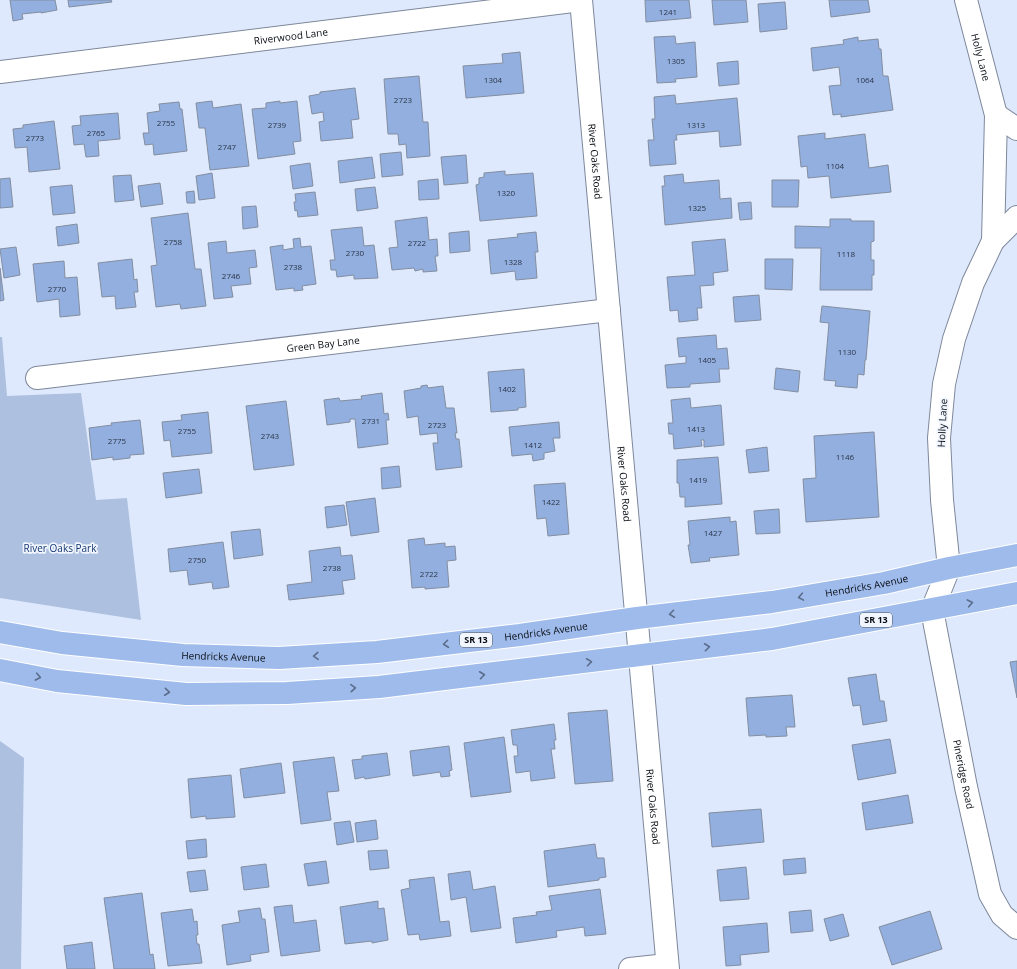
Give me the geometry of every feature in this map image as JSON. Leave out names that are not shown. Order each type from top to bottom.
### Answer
[{"type":"main road","name":"Hendricks Avenue","points":[[0,632],[62,643],[176,654],[279,658],[377,652],[772,602],[884,583],[949,568],[1017,555]]},
{"type":"main road","name":"SR 13","points":[[0,670],[57,681],[186,694],[287,693],[387,686],[772,639],[1017,594]]},
{"type":"street","name":"Riverwood Lane","points":[[0,72],[581,0]]},
{"type":"street","name":"River Oaks Road","points":[[581,0],[668,967]]},
{"type":"street","name":"Holly Lane","points":[[966,0],[996,114],[993,241]]},
{"type":"street","points":[[996,114],[1017,129]]},
{"type":"street","name":"Holly Lane","points":[[932,610],[949,568],[942,500],[939,438],[944,384],[954,339],[973,283],[993,241],[1017,217]]},
{"type":"street","name":"Green Bay Lane","points":[[37,378],[609,310]]},
{"type":"street","name":"Pineridge Road","points":[[932,610],[966,787],[990,894],[1002,915],[1017,928]]},
{"type":"street","points":[[630,969],[668,967]]},
{"type":"green space","name":"River Oaks Park","points":[[0,337],[2,337],[7,396],[81,393],[96,500],[127,498],[141,620],[0,598]]},
{"type":"green space","points":[[0,741],[24,758],[21,969],[0,969]]},
{"type":"building","points":[[10,0],[55,0],[57,10],[22,14],[23,19],[13,21]]},
{"type":"building","points":[[68,0],[111,0],[112,2],[69,7]]},
{"type":"building","points":[[645,0],[689,0],[691,18],[646,22]]},
{"type":"building","points":[[712,0],[746,0],[748,22],[714,25]]},
{"type":"building","points":[[829,0],[868,0],[870,12],[831,17]]},
{"type":"building","points":[[785,2],[787,29],[760,32],[758,4]]},
{"type":"building","points":[[675,36],[676,44],[695,42],[697,77],[675,79],[676,82],[657,83],[654,37]]},
{"type":"building","points":[[858,37],[858,41],[878,39],[879,49],[881,49],[883,76],[888,76],[893,110],[841,117],[841,114],[833,115],[829,86],[841,85],[839,67],[813,71],[811,48],[844,44],[843,40]]},
{"type":"building","points":[[520,52],[524,93],[466,98],[463,66],[503,63],[502,54]]},
{"type":"building","points":[[738,61],[739,84],[719,86],[717,63]]},
{"type":"building","points":[[419,76],[423,122],[428,122],[430,156],[407,158],[406,144],[399,145],[398,134],[388,134],[384,79]]},
{"type":"building","points":[[355,88],[359,119],[351,120],[353,138],[321,141],[319,122],[324,121],[323,112],[312,114],[309,96],[320,94],[320,92]]},
{"type":"building","points":[[675,95],[676,104],[737,98],[741,145],[720,147],[719,131],[676,135],[677,140],[674,140],[676,164],[650,166],[648,140],[654,140],[652,119],[655,119],[654,97]]},
{"type":"building","points":[[212,101],[213,108],[241,104],[249,166],[210,170],[205,128],[199,128],[196,103]]},
{"type":"building","points":[[280,101],[280,103],[297,101],[301,141],[293,142],[295,154],[258,159],[252,109],[266,108],[266,103]]},
{"type":"building","points":[[179,102],[180,109],[182,109],[187,151],[154,155],[153,144],[145,145],[143,133],[149,133],[147,113],[160,111],[159,104]]},
{"type":"building","points":[[118,113],[120,139],[98,141],[99,156],[86,157],[84,144],[74,145],[72,126],[81,125],[80,116]]},
{"type":"building","points":[[54,121],[60,169],[29,172],[27,147],[15,148],[13,129],[23,128],[23,125]]},
{"type":"building","points":[[825,133],[825,139],[865,134],[869,168],[888,165],[891,192],[831,198],[829,176],[808,178],[807,166],[801,167],[798,136]]},
{"type":"building","points":[[401,152],[403,175],[382,177],[380,154]]},
{"type":"building","points":[[466,155],[468,183],[444,185],[441,157]]},
{"type":"building","points":[[372,157],[375,178],[340,183],[338,161]]},
{"type":"building","points":[[310,163],[313,186],[293,189],[290,166]]},
{"type":"building","points":[[505,171],[505,175],[533,173],[537,216],[480,221],[476,185],[479,184],[479,178],[484,177],[484,173]]},
{"type":"building","points":[[212,173],[215,198],[199,200],[196,176]]},
{"type":"building","points":[[683,174],[684,183],[719,180],[720,199],[731,198],[732,218],[665,225],[662,186],[665,186],[664,176]]},
{"type":"building","points":[[131,175],[134,200],[115,202],[113,176]]},
{"type":"building","points":[[10,178],[13,207],[0,208],[0,179]]},
{"type":"building","points":[[438,179],[439,199],[419,200],[418,181]]},
{"type":"building","points":[[772,180],[799,180],[798,207],[772,207]]},
{"type":"building","points":[[160,183],[163,204],[141,207],[138,186]]},
{"type":"building","points":[[72,185],[75,213],[53,215],[50,187]]},
{"type":"building","points":[[375,187],[378,208],[357,211],[355,189]]},
{"type":"building","points":[[194,191],[195,203],[187,203],[186,192]]},
{"type":"building","points":[[315,192],[318,215],[298,217],[297,210],[295,211],[295,194]]},
{"type":"building","points":[[751,202],[752,219],[740,220],[738,203]]},
{"type":"building","points":[[256,206],[258,227],[243,229],[242,207]]},
{"type":"building","points":[[188,213],[195,269],[201,269],[206,306],[181,309],[180,304],[156,307],[151,266],[157,265],[151,218]]},
{"type":"building","points":[[427,217],[429,240],[437,239],[438,256],[435,256],[437,271],[423,272],[423,269],[415,271],[414,268],[392,270],[389,248],[398,247],[395,221]]},
{"type":"building","points":[[830,219],[874,221],[874,241],[871,242],[871,260],[874,260],[872,290],[820,290],[821,248],[795,248],[795,226],[830,227]]},
{"type":"building","points":[[77,224],[79,243],[58,246],[56,227]]},
{"type":"building","points":[[362,227],[364,246],[374,245],[378,278],[354,279],[354,275],[337,277],[336,270],[331,270],[330,260],[335,260],[331,230]]},
{"type":"building","points":[[469,231],[470,251],[450,253],[449,233]]},
{"type":"building","points":[[536,232],[538,252],[535,252],[537,278],[516,280],[515,271],[491,274],[488,240],[518,237],[517,234]]},
{"type":"building","points":[[300,238],[301,247],[311,246],[316,284],[302,286],[303,290],[294,291],[294,288],[276,290],[270,247],[283,245],[283,250],[294,248],[293,239]]},
{"type":"building","points":[[725,239],[728,271],[713,273],[714,285],[700,286],[702,308],[697,308],[698,320],[679,322],[678,310],[670,311],[667,277],[695,275],[692,242]]},
{"type":"building","points":[[226,241],[227,253],[255,250],[257,267],[249,268],[251,284],[231,286],[233,297],[214,299],[208,243]]},
{"type":"building","points":[[16,247],[20,275],[4,278],[0,249]]},
{"type":"building","points":[[132,259],[134,280],[137,279],[138,292],[134,292],[136,307],[116,309],[115,296],[102,297],[98,263]]},
{"type":"building","points":[[765,259],[793,259],[792,290],[765,289]]},
{"type":"building","points":[[64,261],[65,278],[77,277],[80,315],[60,317],[59,299],[37,302],[33,264]]},
{"type":"building","points":[[0,268],[4,300],[0,301]]},
{"type":"building","points":[[759,295],[761,320],[735,322],[733,297]]},
{"type":"building","points":[[822,306],[870,311],[864,375],[858,374],[857,388],[835,386],[836,381],[824,380],[829,323],[820,322]]},
{"type":"building","points":[[716,335],[717,349],[727,348],[729,369],[719,369],[720,382],[690,384],[690,387],[667,388],[665,365],[686,363],[686,356],[679,357],[677,338]]},
{"type":"building","points":[[776,368],[800,371],[798,392],[774,389]]},
{"type":"building","points":[[524,369],[526,407],[518,408],[518,410],[491,412],[488,372]]},
{"type":"building","points":[[427,385],[428,388],[443,386],[446,408],[454,408],[457,433],[455,433],[456,439],[459,439],[462,467],[436,470],[433,443],[438,443],[437,433],[420,435],[418,416],[407,418],[404,391],[421,388],[421,386]]},
{"type":"building","points":[[382,393],[384,414],[388,413],[389,420],[386,420],[388,444],[358,448],[355,419],[350,419],[350,422],[327,425],[324,400],[339,398],[340,401],[362,399],[361,396]]},
{"type":"building","points":[[690,398],[691,408],[721,405],[724,445],[704,447],[704,440],[701,440],[702,446],[674,449],[673,434],[669,434],[668,423],[673,423],[671,400]]},
{"type":"building","points":[[286,401],[294,465],[254,470],[246,406]]},
{"type":"building","points":[[208,412],[212,453],[172,457],[170,440],[164,441],[162,422],[182,420],[181,415]]},
{"type":"building","points":[[140,420],[144,454],[130,455],[130,458],[113,460],[113,457],[92,460],[89,428],[112,425],[111,423]]},
{"type":"building","points":[[559,422],[560,438],[553,438],[555,451],[544,453],[544,459],[533,461],[532,454],[512,456],[509,427]]},
{"type":"building","points":[[874,432],[879,517],[806,522],[803,479],[816,478],[814,436]]},
{"type":"building","points":[[767,447],[769,471],[749,473],[746,450]]},
{"type":"building","points":[[718,457],[722,504],[685,507],[685,497],[680,497],[679,483],[677,483],[677,460]]},
{"type":"building","points":[[399,466],[401,487],[382,489],[381,468]]},
{"type":"building","points":[[199,469],[202,493],[166,498],[163,473]]},
{"type":"building","points":[[565,483],[569,534],[548,536],[546,518],[537,519],[534,485]]},
{"type":"building","points":[[375,498],[379,532],[351,536],[346,502]]},
{"type":"building","points":[[344,505],[347,525],[327,528],[325,507]]},
{"type":"building","points":[[779,509],[780,533],[756,534],[754,511]]},
{"type":"building","points":[[730,517],[730,522],[736,521],[739,555],[709,558],[710,561],[691,563],[688,545],[690,545],[688,521]]},
{"type":"building","points":[[260,529],[263,555],[234,559],[231,532]]},
{"type":"building","points":[[424,538],[425,545],[445,543],[445,547],[455,546],[456,560],[447,561],[449,587],[425,589],[425,587],[412,588],[408,540]]},
{"type":"building","points":[[223,542],[229,587],[213,589],[212,582],[189,585],[187,570],[170,572],[168,549]]},
{"type":"building","points":[[340,547],[341,556],[352,555],[355,579],[342,581],[344,594],[289,600],[287,585],[312,582],[309,551]]},
{"type":"building","points":[[1017,661],[1017,698],[1010,662]]},
{"type":"building","points":[[876,674],[880,701],[884,701],[887,721],[863,725],[860,705],[853,706],[848,678]]},
{"type":"building","points":[[792,695],[795,727],[786,727],[787,736],[749,736],[746,698]]},
{"type":"building","points":[[607,710],[613,781],[575,784],[568,713]]},
{"type":"building","points":[[554,724],[556,740],[554,740],[555,749],[551,749],[555,778],[531,781],[530,771],[516,773],[514,756],[518,756],[517,745],[513,745],[511,730]]},
{"type":"building","points":[[504,737],[511,792],[471,797],[464,743]]},
{"type":"building","points":[[890,739],[896,773],[858,780],[852,745]]},
{"type":"building","points":[[449,746],[452,770],[449,771],[450,776],[441,777],[440,772],[413,776],[410,751]]},
{"type":"building","points":[[387,753],[390,775],[355,779],[352,760],[362,759],[362,756]]},
{"type":"building","points":[[334,757],[339,791],[327,792],[331,820],[301,824],[293,762]]},
{"type":"building","points":[[281,763],[285,793],[244,798],[240,769]]},
{"type":"building","points":[[231,775],[235,817],[206,819],[206,816],[191,818],[188,779]]},
{"type":"building","points":[[908,795],[913,823],[866,830],[862,803]]},
{"type":"building","points":[[761,809],[764,842],[712,847],[709,813]]},
{"type":"building","points":[[376,820],[378,839],[357,842],[355,823]]},
{"type":"building","points":[[350,821],[354,842],[337,845],[334,823]]},
{"type":"building","points":[[206,839],[207,857],[188,859],[186,841]]},
{"type":"building","points":[[595,844],[597,858],[604,858],[606,877],[599,878],[599,880],[548,887],[544,851]]},
{"type":"building","points":[[387,850],[389,868],[370,870],[368,851]]},
{"type":"building","points":[[805,858],[806,873],[784,875],[783,860]]},
{"type":"building","points":[[326,861],[329,883],[308,886],[304,864]]},
{"type":"building","points":[[266,864],[269,887],[244,890],[241,867]]},
{"type":"building","points":[[746,867],[749,899],[720,901],[717,870]]},
{"type":"building","points":[[205,870],[208,890],[190,892],[187,872]]},
{"type":"building","points":[[470,871],[473,890],[495,886],[501,928],[471,932],[466,897],[451,900],[448,874]]},
{"type":"building","points":[[434,877],[440,922],[449,921],[451,936],[420,940],[419,934],[408,935],[401,890],[410,888],[409,880]]},
{"type":"building","points":[[600,889],[606,934],[585,936],[584,927],[556,931],[557,937],[516,943],[513,918],[537,915],[536,912],[552,910],[549,896]]},
{"type":"building","points":[[142,893],[150,955],[153,954],[155,969],[114,969],[104,898]]},
{"type":"building","points":[[378,901],[378,909],[384,908],[388,940],[372,943],[372,941],[345,944],[340,907]]},
{"type":"building","points":[[292,905],[294,923],[316,920],[320,951],[281,956],[274,907]]},
{"type":"building","points":[[260,908],[262,919],[265,919],[269,952],[250,955],[251,961],[227,965],[222,925],[240,922],[238,911]]},
{"type":"building","points":[[192,909],[194,922],[197,921],[197,944],[199,944],[202,963],[168,966],[161,913]]},
{"type":"building","points":[[811,910],[813,931],[791,933],[789,912]]},
{"type":"building","points":[[930,911],[942,949],[892,965],[879,927]]},
{"type":"building","points":[[843,914],[849,936],[830,941],[824,919]]},
{"type":"building","points":[[767,923],[769,952],[740,955],[741,965],[726,966],[723,927]]},
{"type":"building","points":[[92,942],[95,969],[67,969],[64,946]]}]
